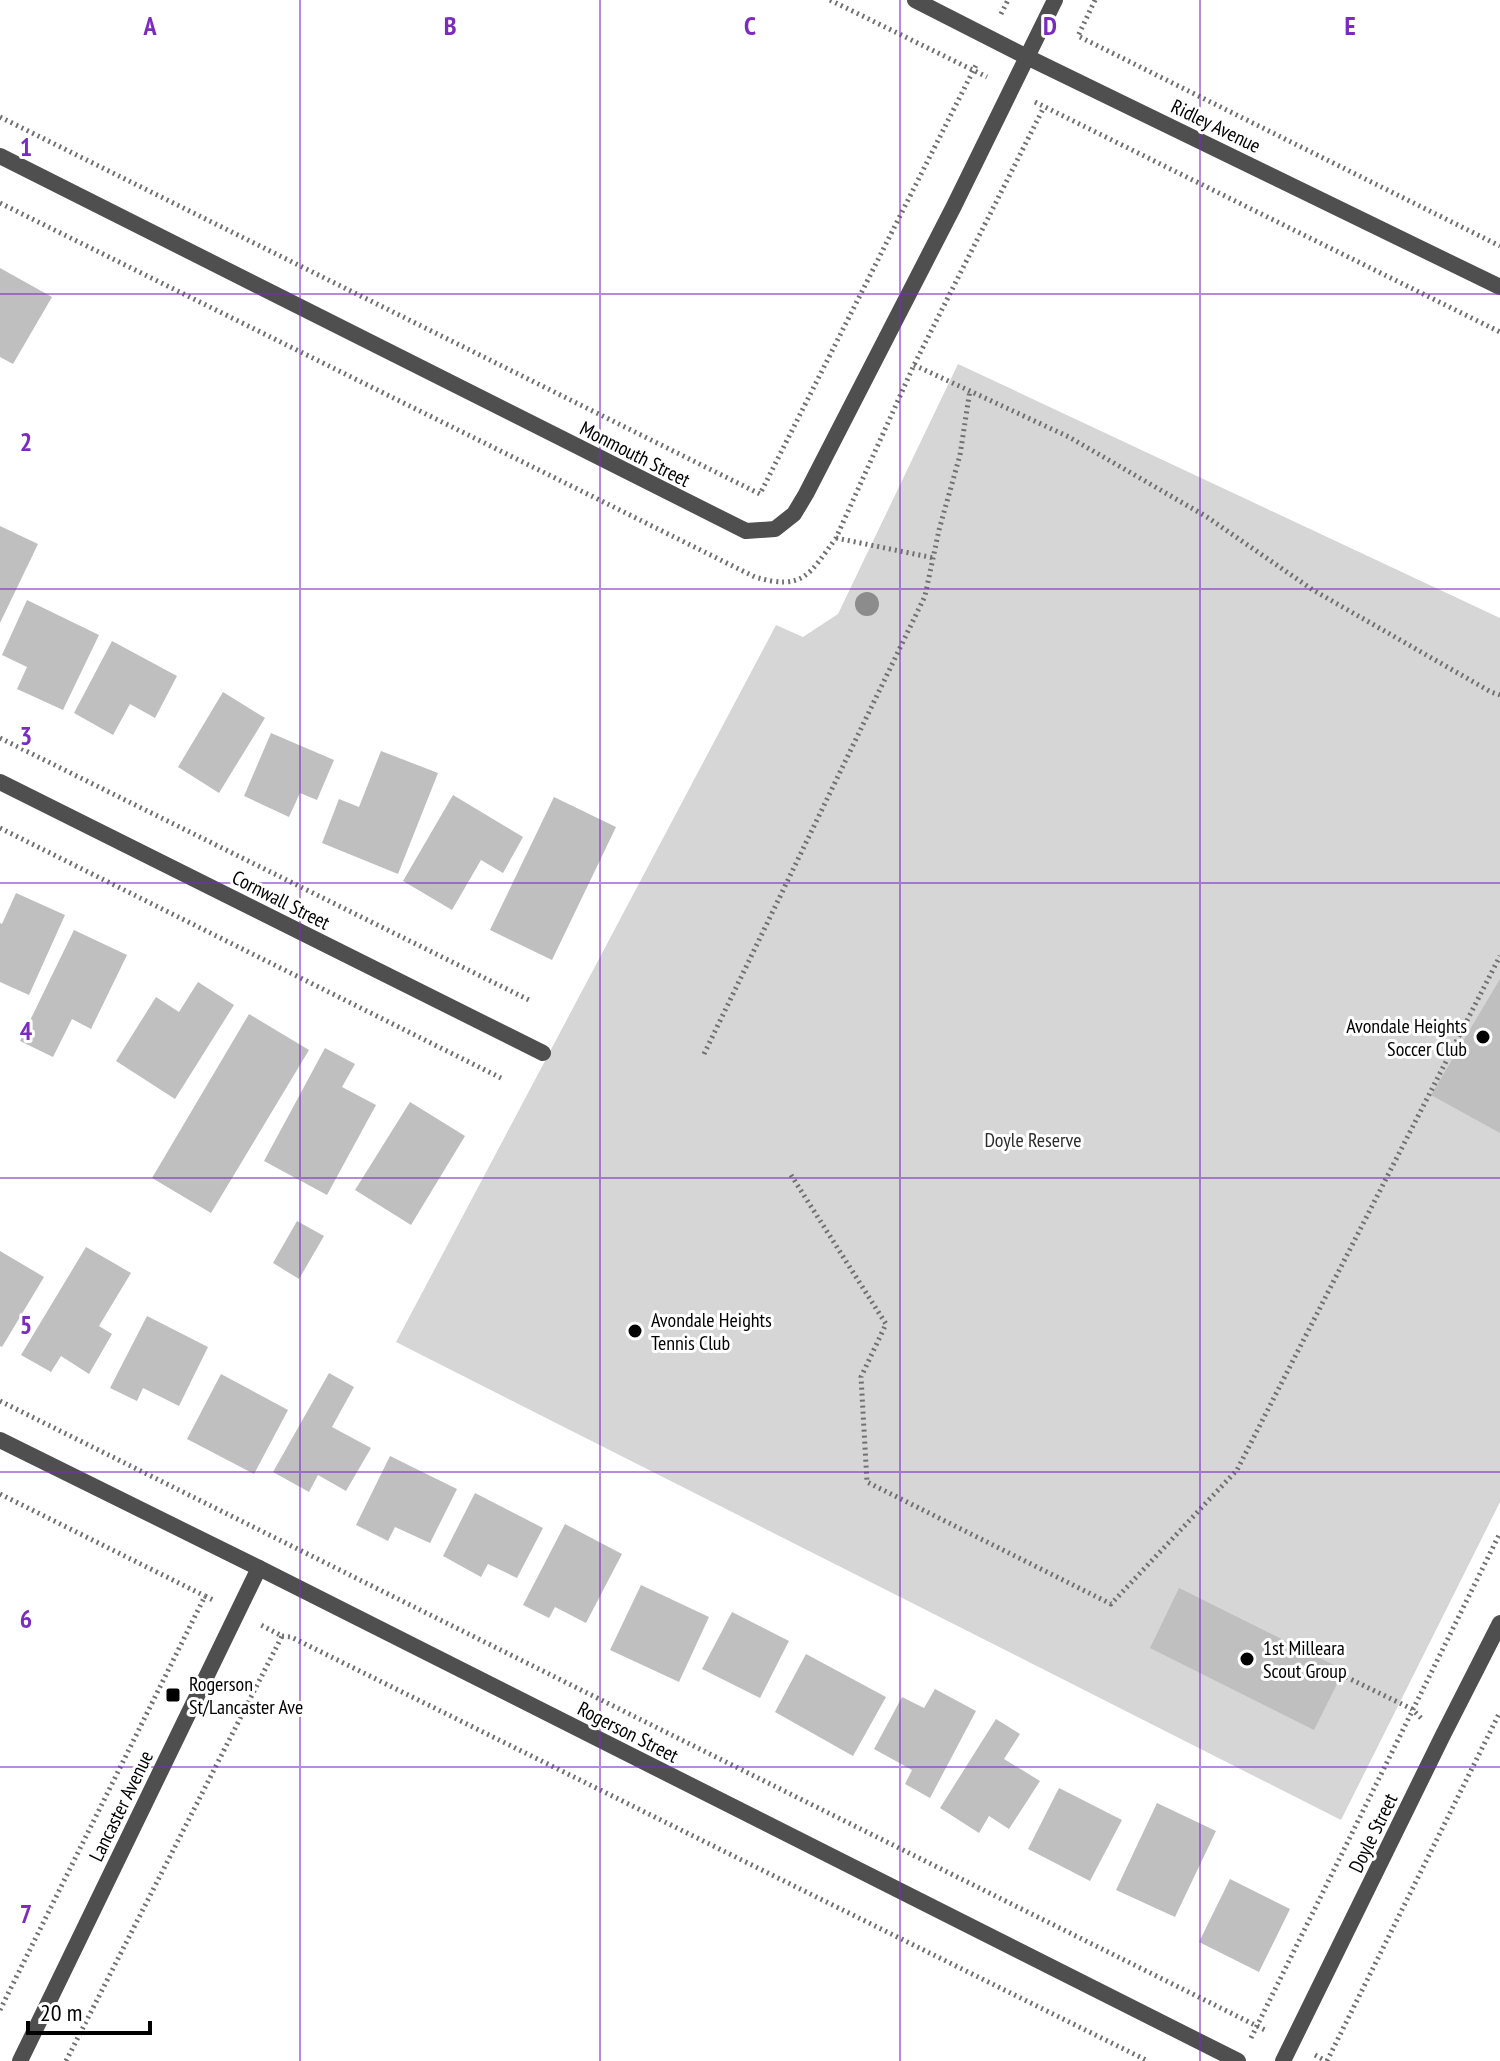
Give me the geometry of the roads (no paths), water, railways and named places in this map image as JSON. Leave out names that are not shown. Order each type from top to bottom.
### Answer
[{"type":"street","name":"Ridley Avenue","points":[[915,0],[1500,287]]},
{"type":"street","name":"Monmouth Street","points":[[0,156],[746,531],[775,529],[794,514],[806,494],[954,206],[1055,0]]},
{"type":"street","name":"Cornwall Street","points":[[0,782],[543,1053]]},
{"type":"street","name":"Rogerson Street","points":[[0,1440],[1241,2055]]},
{"type":"street","name":"Lancaster Avenue","points":[[20,2061],[259,1568]]},
{"type":"street","name":"Doyle Street","points":[[1283,2061],[1500,1623]]},
{"type":"place","name":"Avondale Heights Soccer Club","points":[[1483,1037]]},
{"type":"place","name":"Avondale Heights Tennis Club","points":[[635,1331]]},
{"type":"place","name":"1st Milleara Scout Group","points":[[1247,1659]]},
{"type":"place","name":"Rogerson St/Lancaster Ave","points":[[173,1695]]},
{"type":"park label","name":"Doyle Reserve","points":[[1033,1140]]}]
